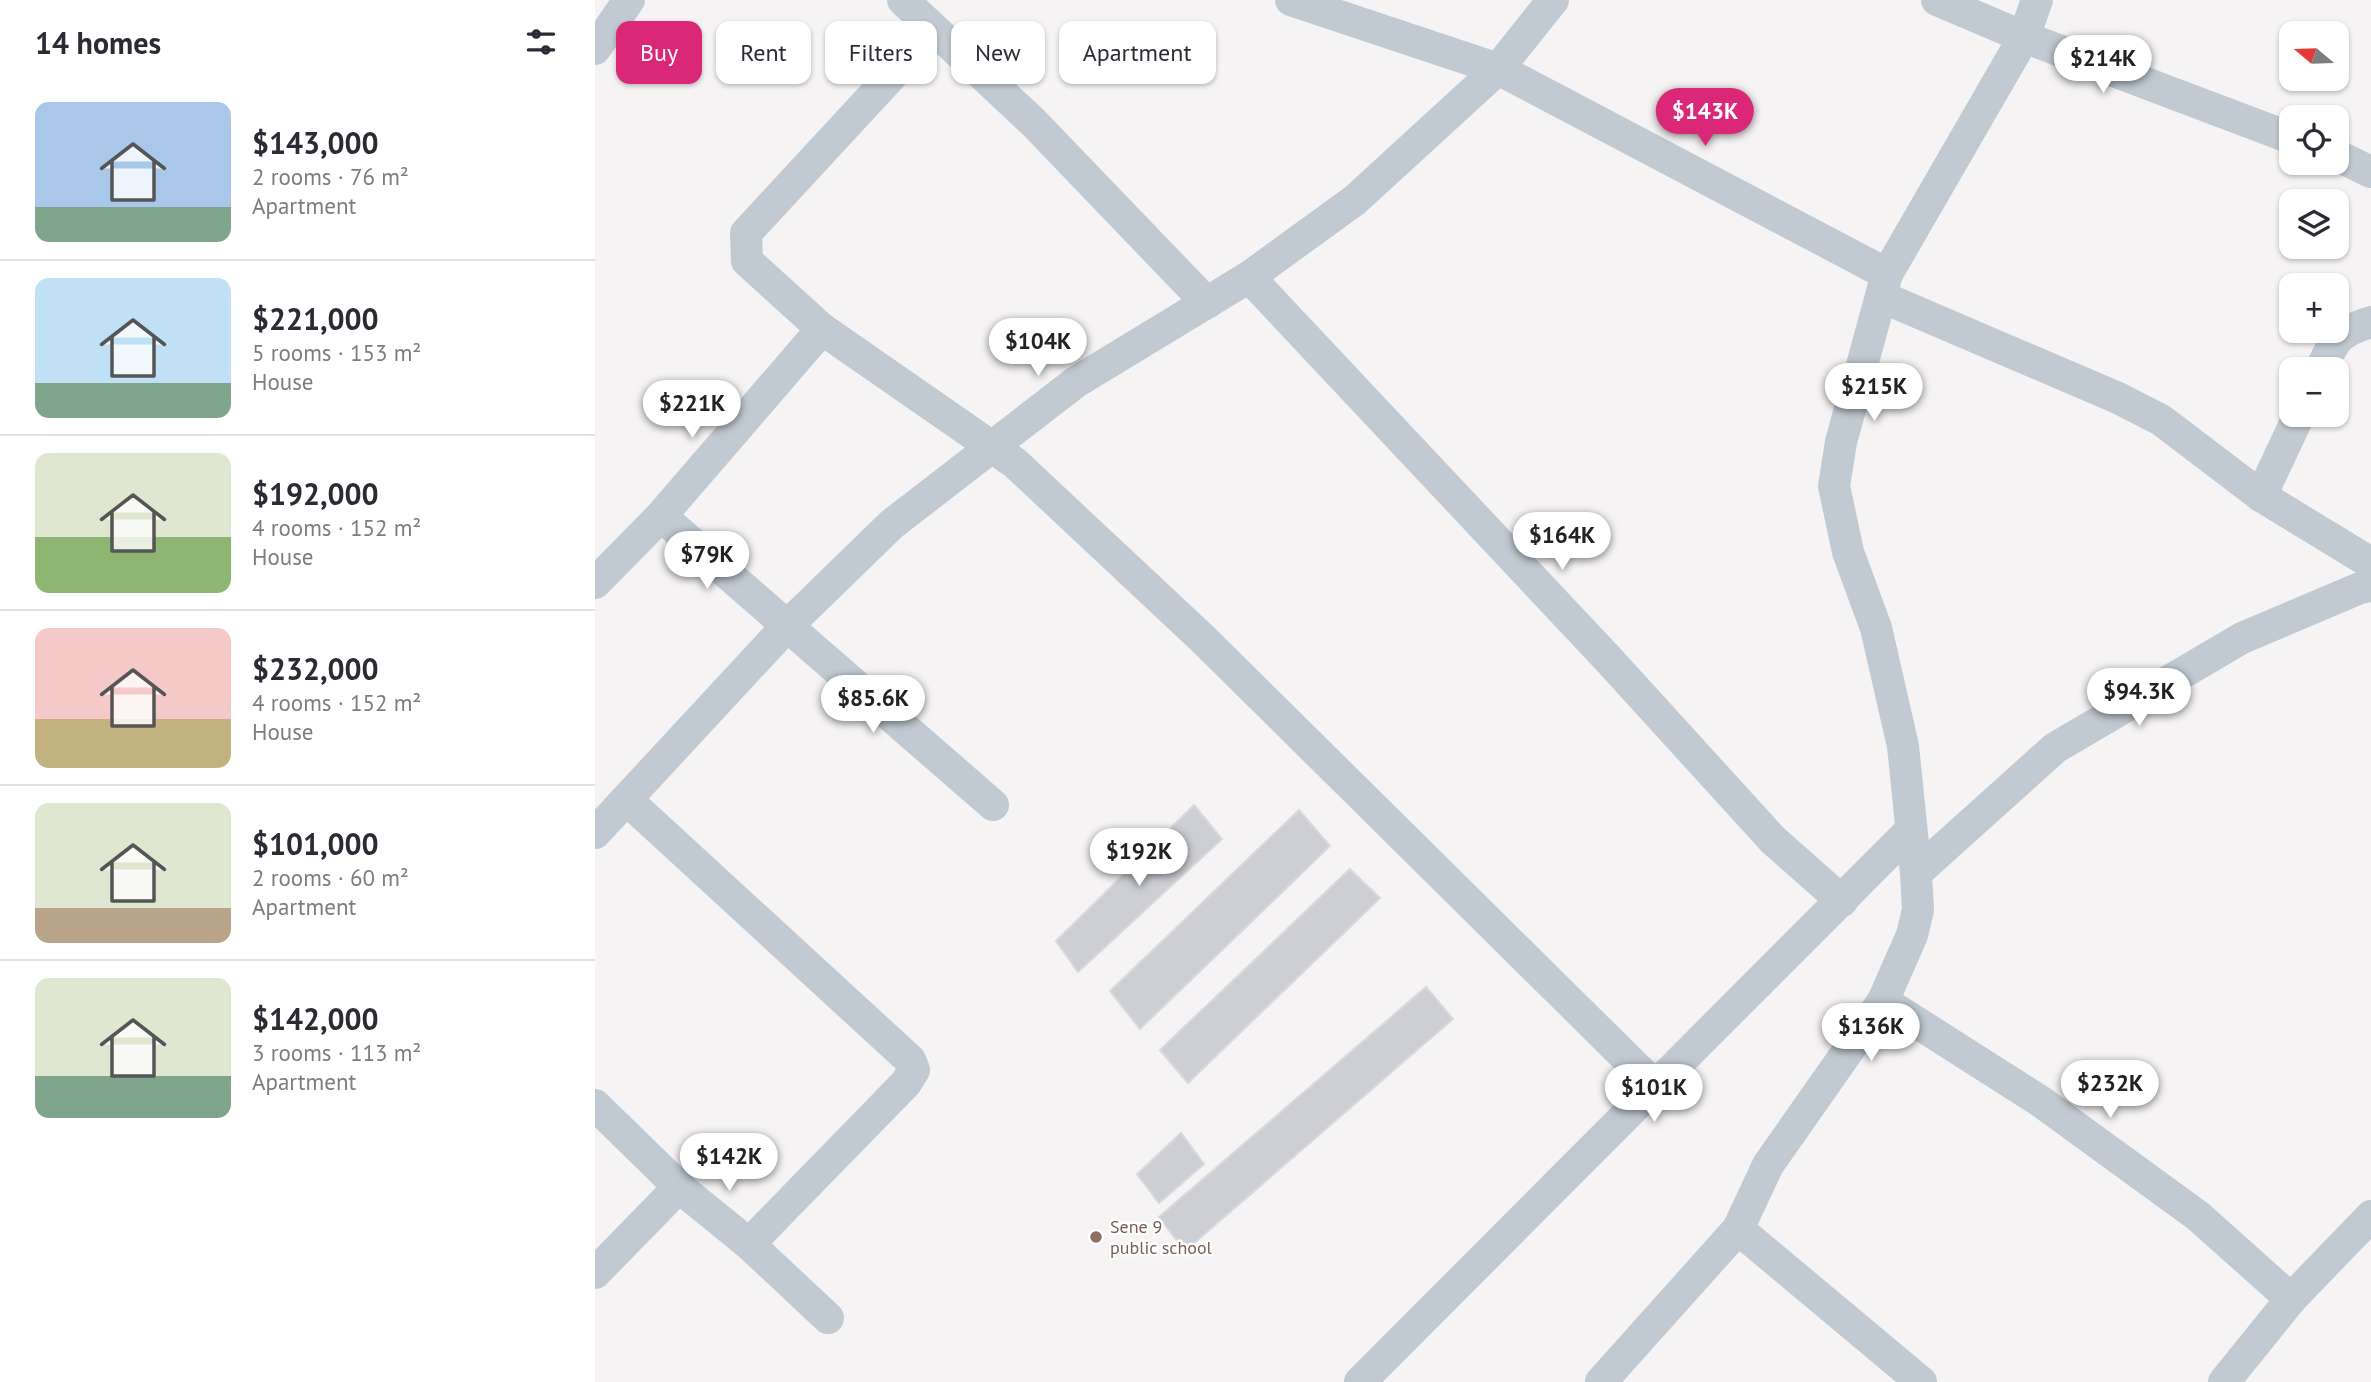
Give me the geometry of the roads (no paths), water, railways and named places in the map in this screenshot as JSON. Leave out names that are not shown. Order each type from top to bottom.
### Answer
[{"type":"street","points":[[595,49],[629,0]]},
{"type":"street","points":[[903,0],[923,21]]},
{"type":"street","points":[[1291,0],[1498,69],[1884,286],[2161,420],[2261,496],[2371,563]]},
{"type":"street","points":[[595,833],[787,626],[892,524],[1076,382],[1249,277],[1355,200],[1498,69],[1553,0]]},
{"type":"street","points":[[1937,0],[2024,37],[2279,133]]},
{"type":"street","points":[[1601,1382],[1738,1228],[1768,1165],[1883,1001],[1912,935],[1918,910],[1903,746],[1876,628],[1848,552],[1834,486],[1842,442],[1884,286],[2024,37],[2037,0]]},
{"type":"street","points":[[937,35],[1034,123],[1207,303]]},
{"type":"street","points":[[884,84],[746,233],[747,261],[822,329],[1015,463],[1185,621],[1655,1086]]},
{"type":"street","points":[[2349,161],[2371,172]]},
{"type":"street","points":[[1249,277],[1609,660],[1773,841],[1842,901]]},
{"type":"street","points":[[2327,357],[2334,341],[2346,330],[2371,322]]},
{"type":"street","points":[[595,583],[661,516],[822,329]]},
{"type":"street","points":[[2261,496],[2293,427]]},
{"type":"street","points":[[661,516],[993,805]]},
{"type":"street","points":[[1916,873],[2055,748],[2242,638],[2360,587],[2371,586]]},
{"type":"street","points":[[627,800],[910,1060],[914,1070],[906,1083],[749,1244]]},
{"type":"street","points":[[1360,1382],[1910,830]]},
{"type":"street","points":[[1883,1001],[2040,1101],[2198,1216],[2291,1299]]},
{"type":"street","points":[[595,1105],[679,1186],[749,1244],[828,1318]]},
{"type":"street","points":[[595,1273],[679,1186]]},
{"type":"street","points":[[2224,1382],[2291,1299],[2371,1216]]},
{"type":"street","points":[[1738,1228],[1921,1382]]},
{"type":"place","name":"Sene 9 public school","points":[[1096,1237]]}]
